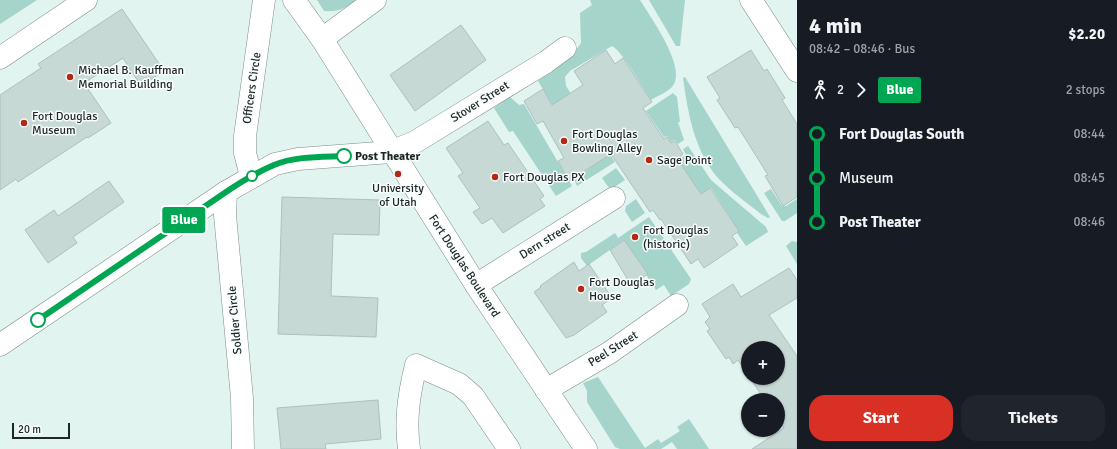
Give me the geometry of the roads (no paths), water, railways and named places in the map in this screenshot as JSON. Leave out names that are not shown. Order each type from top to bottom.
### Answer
[{"type":"street","points":[[0,58],[86,0]]},
{"type":"street","name":"Officers Circle","points":[[252,176],[245,153],[245,136],[264,0]]},
{"type":"street","name":"Fort Douglas Boulevard","points":[[294,0],[322,39],[391,152],[476,285],[586,449]]},
{"type":"street","points":[[322,39],[375,0]]},
{"type":"street","points":[[751,0],[797,71]]},
{"type":"street","name":"Stover Street","points":[[0,345],[252,176],[275,164],[298,159],[391,152],[415,142],[546,62],[565,48]]},
{"type":"street","name":"Soldier Circle","points":[[226,192],[225,215],[242,398],[243,449]]},
{"type":"street","name":"Dern street","points":[[476,285],[614,198]]},
{"type":"street","name":"Peel Street","points":[[546,390],[609,353],[677,305]]},
{"type":"street","points":[[409,449],[409,395],[416,365],[459,384],[473,396],[509,449]]},
{"type":"place","name":"Michael B. Kauffman Memorial Building","points":[[70,77]]},
{"type":"place","name":"Fort Douglas Museum","points":[[24,123]]},
{"type":"place","name":"Fort Douglas Bowling Alley","points":[[564,141]]},
{"type":"place","name":"Post Theater","points":[[344,156]]},
{"type":"place","name":"Sage Point","points":[[649,160]]},
{"type":"place","name":"University of Utah","points":[[398,174]]},
{"type":"place","name":"Fort Douglas PX","points":[[495,177]]},
{"type":"place","name":"Fort Douglas (historic)","points":[[635,237]]},
{"type":"place","name":"Fort Douglas House","points":[[581,289]]}]
